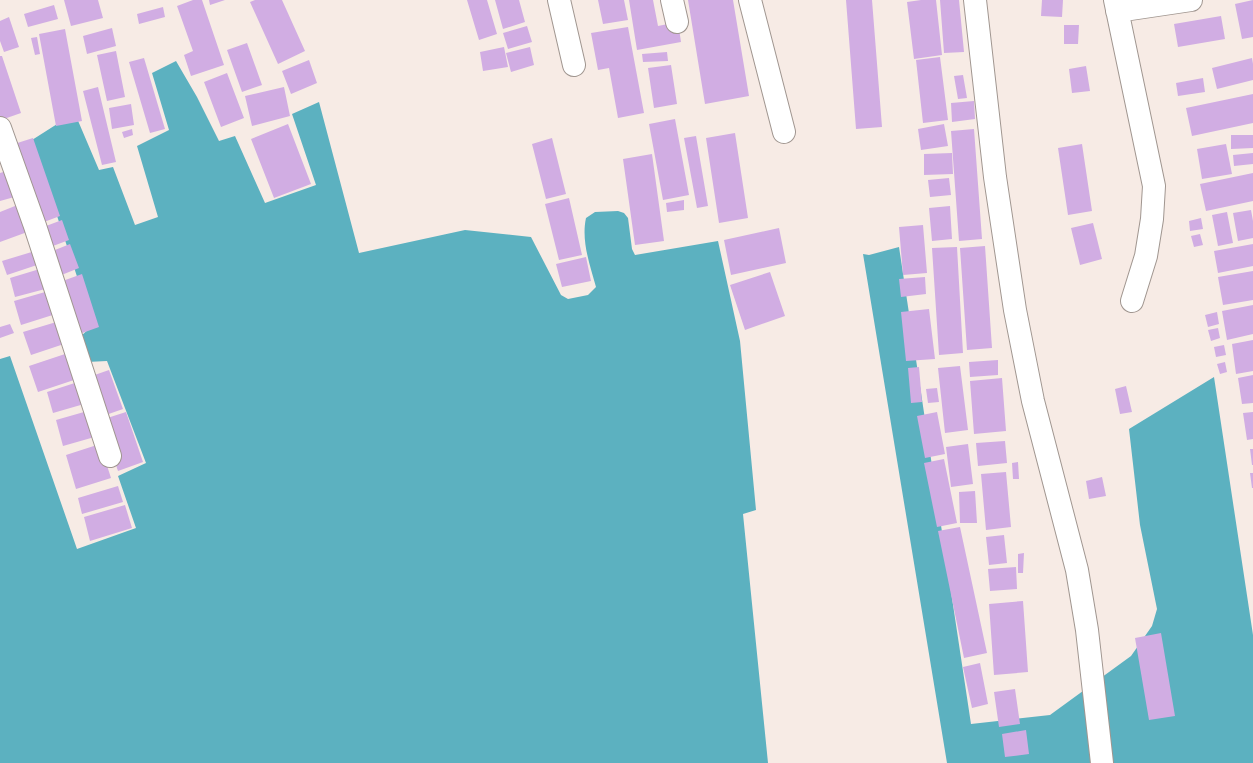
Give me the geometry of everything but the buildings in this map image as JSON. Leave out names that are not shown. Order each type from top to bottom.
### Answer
[{"type":"street","points":[[559,0],[574,65]]},
{"type":"street","points":[[672,0],[677,22]]},
{"type":"street","points":[[750,0],[784,132]]},
{"type":"street","points":[[975,0],[995,177],[1015,310],[1033,401],[1077,570],[1087,630],[1102,763]]},
{"type":"street","points":[[1132,301],[1146,256],[1152,219],[1154,186],[1116,6],[1191,0]]},
{"type":"street","points":[[0,128],[40,241],[110,456]]},
{"type":"water","points":[[176,61],[197,97],[219,141],[235,136],[265,203],[316,185],[292,114],[319,102],[359,253],[465,230],[531,237],[561,295],[568,299],[588,295],[596,287],[585,244],[586,218],[595,212],[618,211],[624,213],[628,218],[632,249],[635,255],[718,241],[740,341],[756,510],[743,514],[768,763],[0,763],[0,359],[10,356],[77,549],[136,528],[118,476],[146,463],[107,361],[87,362],[80,337],[93,325],[32,140],[65,119],[76,116],[99,170],[113,167],[135,225],[158,217],[137,146],[169,130],[152,73]]},
{"type":"water","points":[[899,247],[971,724],[1050,715],[1131,656],[1152,626],[1157,609],[1140,525],[1129,429],[1214,377],[1253,635],[1253,763],[947,763],[863,254],[869,255]]}]
